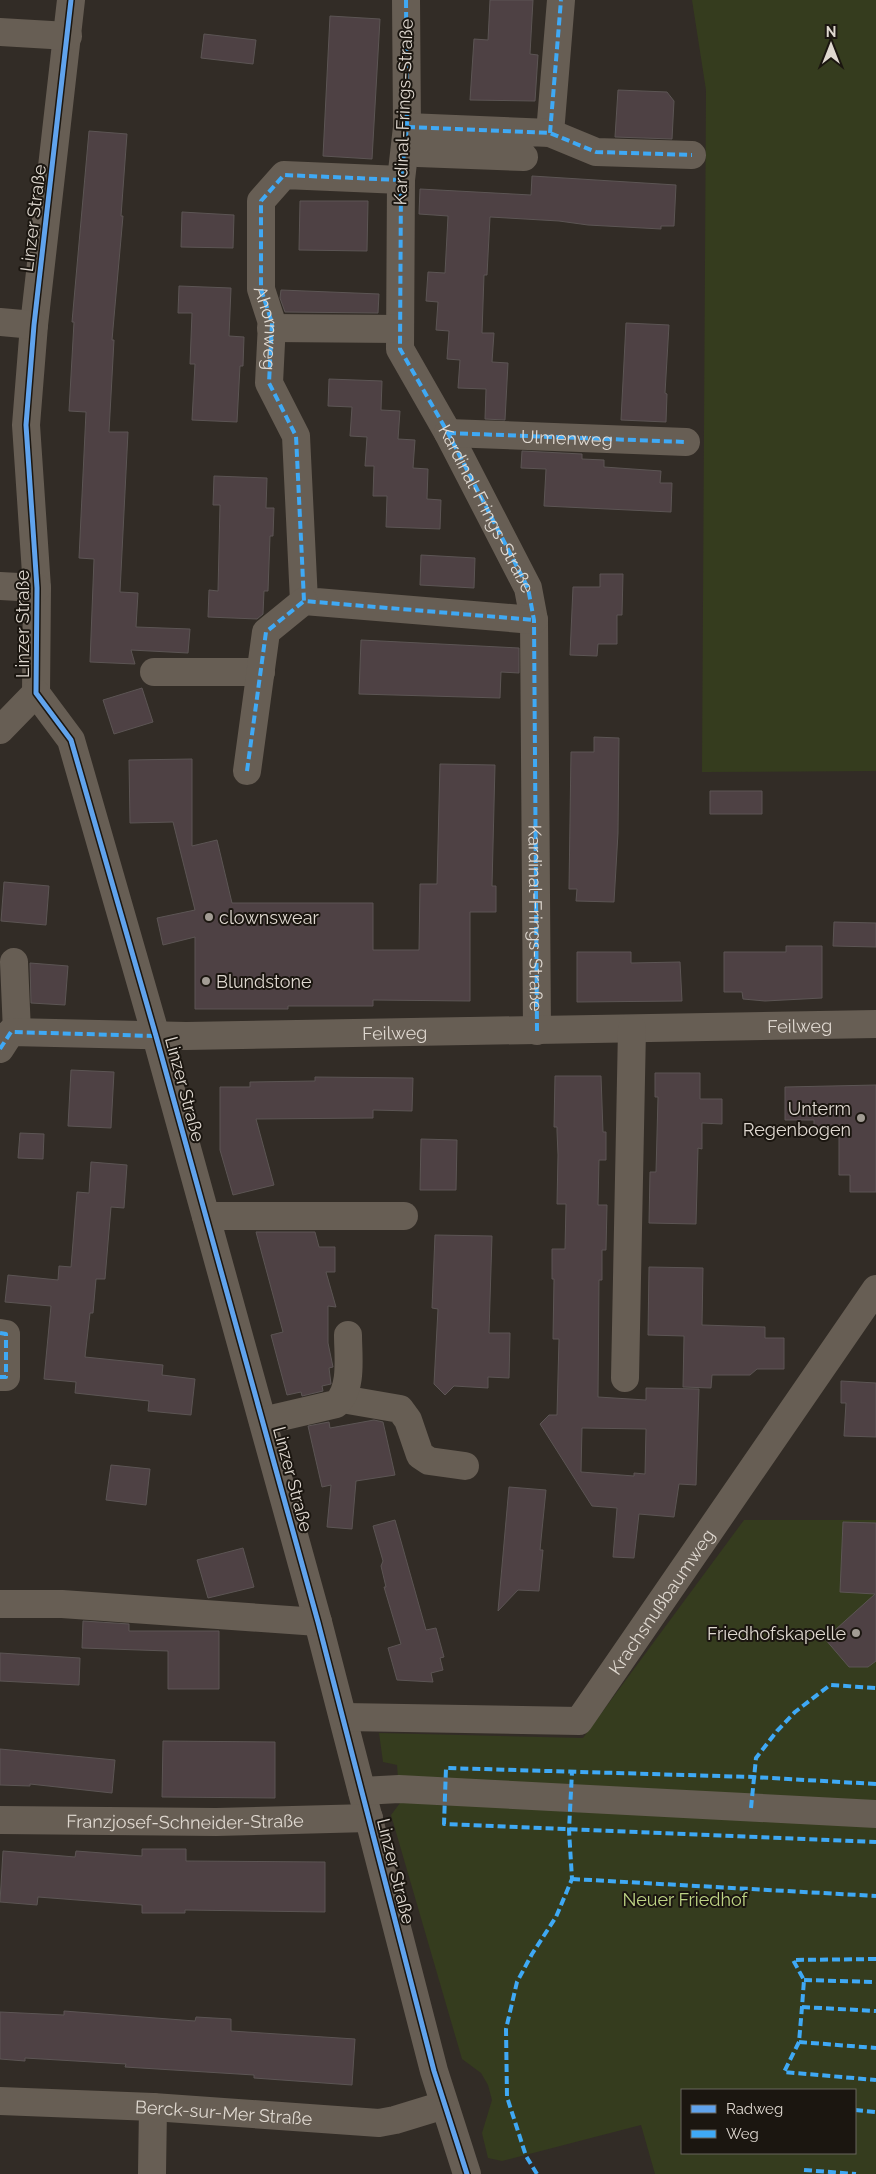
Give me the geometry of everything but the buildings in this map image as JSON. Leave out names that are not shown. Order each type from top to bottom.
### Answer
[{"type":"street","name":"Linzer Straße","points":[[71,0],[34,325],[26,426],[37,588],[36,693],[71,740],[156,1036],[344,1717],[386,1890],[444,2105],[467,2174]]},
{"type":"street","name":"Kardinal-Frings-Straße","points":[[406,0],[407,127],[401,180],[400,348],[448,433],[528,588],[534,620],[536,1031]]},
{"type":"street","points":[[550,133],[561,0]]},
{"type":"street","points":[[0,32],[68,36]]},
{"type":"street","points":[[524,157],[418,153],[407,127],[550,133],[596,152],[692,155]]},
{"type":"street","name":"Ahornweg","points":[[304,601],[296,436],[269,383],[271,328],[261,289],[261,200],[284,176],[401,180]]},
{"type":"street","points":[[0,322],[34,325]]},
{"type":"street","points":[[271,328],[400,329]]},
{"type":"street","name":"Ulmenweg","points":[[448,433],[686,442]]},
{"type":"street","points":[[0,586],[37,588]]},
{"type":"street","points":[[247,771],[266,632],[304,601],[534,620]]},
{"type":"street","points":[[154,672],[261,672]]},
{"type":"street","points":[[0,730],[36,693]]},
{"type":"street","points":[[8,1041],[14,962]]},
{"type":"street","name":"Feilweg","points":[[8,1041],[156,1036],[876,1024]]},
{"type":"street","points":[[625,1378],[632,1029]]},
{"type":"street","points":[[206,1216],[404,1216]]},
{"type":"street","name":"Krachsnußbaumweg","points":[[344,1717],[579,1721],[876,1289]]},
{"type":"street","points":[[0,1333],[6,1334],[6,1377],[0,1377]]},
{"type":"street","points":[[263,1421],[336,1404],[342,1399],[348,1377],[348,1335]]},
{"type":"street","points":[[342,1399],[400,1409],[408,1420],[420,1455],[428,1461],[465,1466]]},
{"type":"street","points":[[0,1604],[62,1604],[318,1622]]},
{"type":"street","points":[[362,1791],[399,1789],[876,1814]]},
{"type":"street","name":"Franzjosef-Schneider-Straße","points":[[0,1820],[216,1822],[369,1818]]},
{"type":"street","name":"Berck-sur-Mer Straße","points":[[0,2101],[153,2107],[379,2123],[396,2120],[444,2105]]},
{"type":"street","points":[[152,2174],[153,2107]]},
{"type":"green space","points":[[692,0],[876,0],[876,771],[702,772],[706,90]]},
{"type":"green space","name":"Neuer Friedhof","points":[[744,1520],[876,1520],[876,2174],[655,2174],[641,2125],[502,2161],[488,2158],[482,2133],[492,2100],[488,2085],[481,2073],[462,2059],[391,1815],[400,1803],[397,1765],[383,1762],[379,1733],[583,1738]]},
{"type":"marked path","points":[[406,0],[407,127],[401,180],[400,349],[448,433],[528,588],[534,620],[537,1031]]},
{"type":"marked path","points":[[550,133],[561,0]]},
{"type":"marked path","points":[[407,127],[550,133],[596,152],[692,155]]},
{"type":"marked path","points":[[401,180],[284,175],[261,201],[261,289],[272,323],[269,383],[296,436],[304,601],[534,620]]},
{"type":"marked path","points":[[448,433],[686,442]]},
{"type":"marked path","points":[[247,771],[266,632],[304,601]]},
{"type":"marked path","points":[[0,1049],[11,1032],[156,1036]]},
{"type":"marked path","points":[[0,1333],[6,1334],[6,1377],[0,1377]]},
{"type":"marked path","points":[[751,1808],[756,1758],[795,1712],[830,1685],[876,1688]]},
{"type":"marked path","points":[[876,1784],[753,1777],[446,1768],[444,1824],[876,1842]]},
{"type":"marked path","points":[[537,2174],[526,2156],[507,2097],[506,2029],[517,1982],[532,1954],[556,1917],[572,1879],[569,1830],[572,1772]]},
{"type":"marked path","points":[[572,1879],[876,1896]]},
{"type":"marked path","points":[[876,1959],[793,1960],[804,1980],[802,2007],[799,2042],[784,2072],[876,2080]]},
{"type":"marked path","points":[[804,1980],[876,1982]]},
{"type":"marked path","points":[[802,2007],[876,2011]]},
{"type":"marked path","points":[[799,2042],[876,2048]]},
{"type":"marked path","points":[[856,2110],[876,2112]]},
{"type":"marked path","points":[[804,2170],[856,2174]]},
{"type":"cycle path","points":[[71,0],[34,325],[26,425],[37,588],[36,693],[71,740],[156,1036],[318,1622],[434,2071],[467,2174]]},
{"type":"place","name":"clownswear","points":[[209,917]]},
{"type":"place","name":"Blundstone","points":[[206,981]]},
{"type":"place","name":"Unterm Regenbogen","points":[[861,1118]]},
{"type":"place","name":"Friedhofskapelle","points":[[856,1633]]}]
